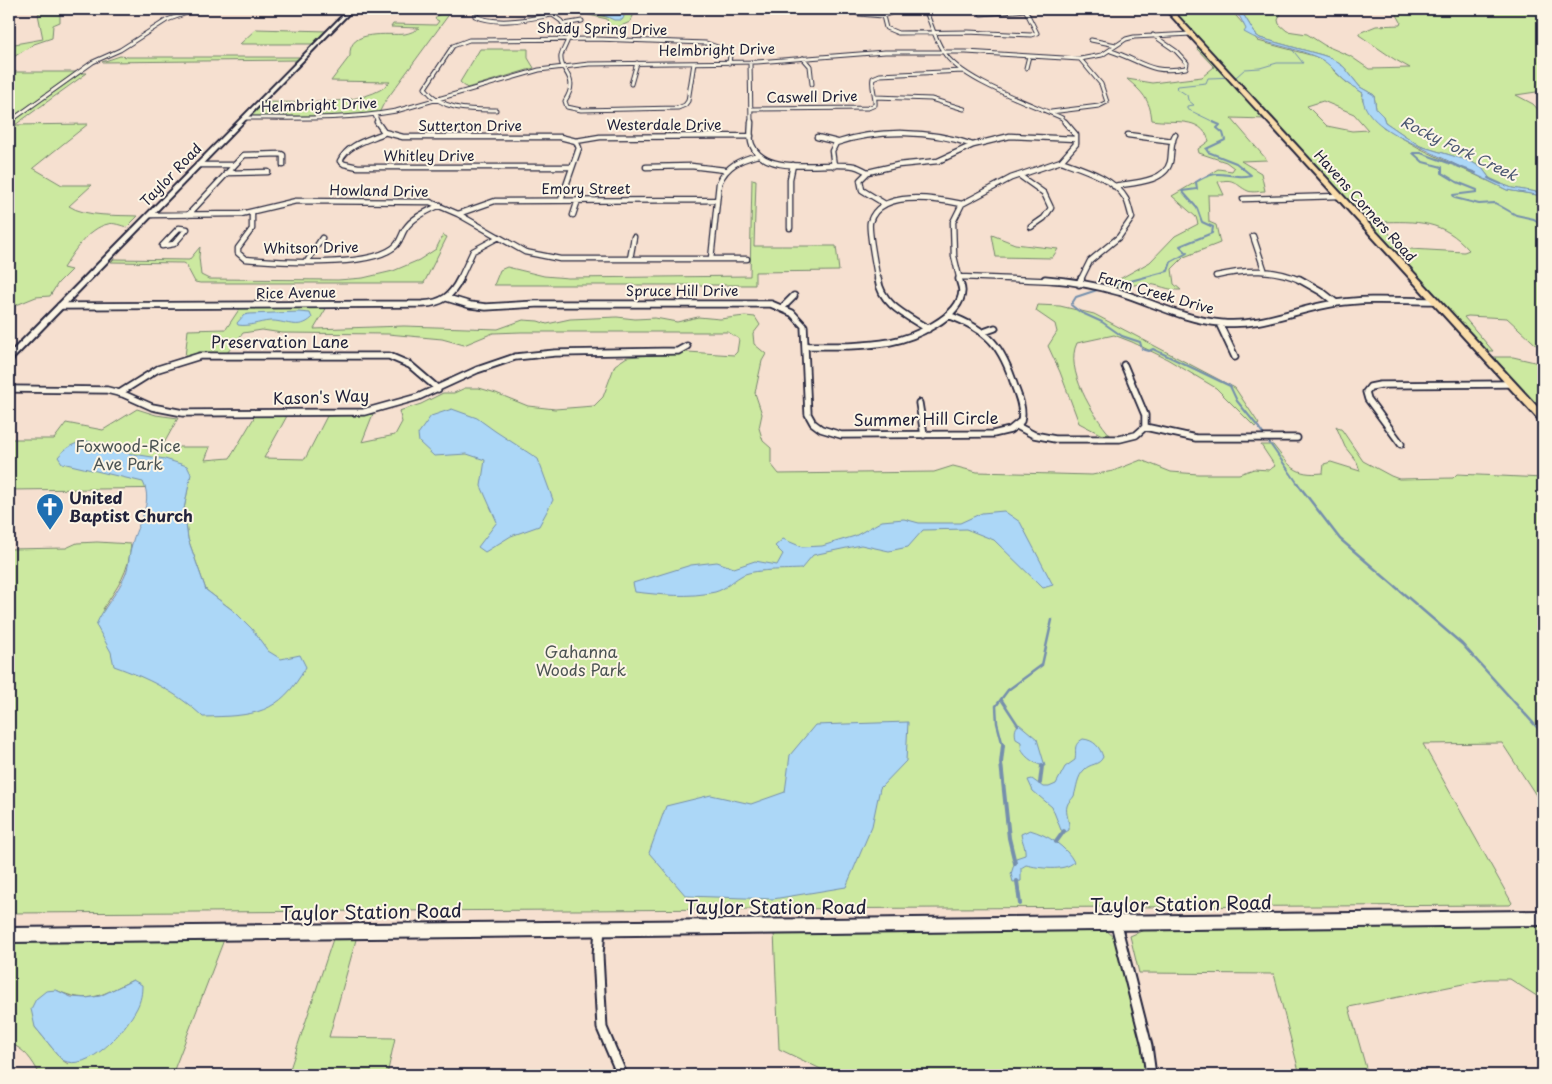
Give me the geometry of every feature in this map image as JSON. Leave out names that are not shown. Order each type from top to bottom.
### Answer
[{"type":"main road","name":"Taylor Road","points":[[9,358],[351,9]]},
{"type":"main road","name":"Havens Corners Road","points":[[1168,9],[1543,419]]},
{"type":"main road","name":"Taylor Station Road","points":[[9,935],[1543,918]]},
{"type":"street","points":[[9,122],[96,60],[124,48],[167,20],[198,9]]},
{"type":"street","points":[[479,9],[475,16],[486,20],[520,20],[552,15]]},
{"type":"street","points":[[544,9],[564,24],[569,32],[569,39],[562,57],[572,81],[570,94],[565,104],[567,107],[581,110],[678,108],[688,102],[694,63]]},
{"type":"street","points":[[850,9],[859,14],[883,16],[900,9]]},
{"type":"street","points":[[805,346],[848,346],[891,342],[928,329],[948,315],[957,305],[962,291],[954,256],[953,222],[962,204],[1011,178],[1061,161],[1076,144],[1076,135],[1066,121],[1051,112],[993,88],[962,71],[952,63],[943,52],[925,9]]},
{"type":"street","points":[[883,16],[886,28],[893,32],[994,33],[1026,36],[1036,33],[1037,30],[1025,9],[981,14]]},
{"type":"street","points":[[564,24],[582,21]]},
{"type":"street","points":[[1153,35],[1176,50],[1187,63],[1186,68],[1166,71],[1148,69],[1131,57],[1111,51],[1116,45],[1134,37],[1153,35],[1191,34]]},
{"type":"street","name":"Shady Spring Drive","points":[[436,100],[429,95],[425,88],[453,46],[462,41],[477,39],[569,39],[706,43],[726,50],[730,55],[729,62]]},
{"type":"street","points":[[1091,40],[1116,45]]},
{"type":"street","name":"Helmbright Drive","points":[[244,118],[342,118],[375,115],[436,100],[501,80],[565,66],[750,62],[861,53],[989,53],[1080,59],[1102,55],[1111,51]]},
{"type":"street","points":[[1026,68],[1028,56]]},
{"type":"street","points":[[803,58],[810,66],[812,84]]},
{"type":"street","points":[[1051,112],[1099,106],[1107,102],[1107,96],[1092,72],[1080,59]]},
{"type":"street","points":[[750,62],[751,136],[753,150],[758,155],[775,162],[793,165],[852,166],[868,172]]},
{"type":"street","points":[[631,84],[637,63]]},
{"type":"street","name":"Caswell Drive","points":[[752,109],[868,108],[874,105],[876,97],[873,78],[880,75],[962,71]]},
{"type":"street","points":[[501,80],[507,84]]},
{"type":"street","points":[[876,97],[931,99],[964,108]]},
{"type":"street","points":[[436,100],[453,107],[496,110]]},
{"type":"street","points":[[375,115],[379,127],[384,133]]},
{"type":"street","name":"Sutterton Drive","points":[[384,133],[403,137],[560,137],[576,141]]},
{"type":"street","name":"Whitley Drive","points":[[384,133],[350,149],[340,160],[344,164],[358,167],[572,167]]},
{"type":"street","points":[[817,137],[837,142],[864,135],[927,135],[947,137],[974,145]]},
{"type":"street","points":[[1128,135],[1172,141]]},
{"type":"street","points":[[1114,186],[1147,179],[1163,173],[1170,164],[1172,141],[1175,135]]},
{"type":"street","name":"Westerdale Drive","points":[[576,141],[600,137],[751,136]]},
{"type":"street","points":[[885,204],[862,190],[860,180],[868,172],[898,165],[938,161],[974,145],[1010,136],[1076,139]]},
{"type":"street","points":[[561,200],[579,148],[576,141]]},
{"type":"street","points":[[834,166],[832,151],[837,142]]},
{"type":"street","points":[[188,215],[246,154],[281,154],[283,155],[283,165]]},
{"type":"street","points":[[711,259],[719,183],[725,170],[735,163],[758,155]]},
{"type":"street","points":[[1061,161],[1084,170],[1114,186],[1126,198],[1132,218],[1120,236],[1093,257],[1084,269],[1079,284]]},
{"type":"street","points":[[198,165],[234,165]]},
{"type":"street","points":[[790,228],[790,179],[793,165]]},
{"type":"street","points":[[646,167],[691,166],[725,170]]},
{"type":"street","points":[[226,173],[268,172]]},
{"type":"street","points":[[1020,176],[1039,188],[1049,198],[1051,208],[1044,218],[1031,227]]},
{"type":"street","points":[[1243,199],[1338,196]]},
{"type":"street","points":[[928,329],[887,302],[879,288],[870,223],[873,214],[885,204],[908,198],[932,198],[962,204]]},
{"type":"street","name":"Howland Drive","points":[[150,215],[252,212],[284,203],[307,201],[412,200],[440,205],[525,252],[539,256],[560,259],[747,258]]},
{"type":"street","points":[[574,215],[578,200]]},
{"type":"street","name":"Emory Street","points":[[458,214],[495,201],[717,200]]},
{"type":"street","name":"Whitson Drive","points":[[252,212],[252,229],[238,248],[238,254],[245,258],[257,260],[359,260],[378,256],[394,249],[406,228],[415,218],[440,205]]},
{"type":"street","points":[[183,228],[187,229],[174,244],[162,246],[176,230],[183,228],[194,215]]},
{"type":"street","points":[[630,259],[634,236]]},
{"type":"street","points":[[1254,236],[1264,269]]},
{"type":"street","points":[[447,298],[455,288],[473,251],[499,237]]},
{"type":"street","points":[[308,260],[322,238]]},
{"type":"street","points":[[1216,276],[1234,271],[1264,269],[1296,276],[1321,290],[1336,303]]},
{"type":"street","name":"Farm Creek Drive","points":[[960,277],[1013,277],[1079,284],[1105,289],[1192,318],[1219,323],[1260,323],[1336,303],[1434,300]]},
{"type":"street","points":[[782,308],[794,296]]},
{"type":"street","name":"Rice Avenue","points":[[60,306],[424,304],[447,298]]},
{"type":"street","name":"Spruce Hill Drive","points":[[447,298],[470,305],[486,307],[536,304],[772,304],[792,312],[804,326],[808,414],[820,428]]},
{"type":"street","name":"Summer Hill Circle","points":[[820,428],[841,434],[924,436],[1004,433],[1017,426],[1022,418],[1021,408],[1006,358],[990,336],[960,319],[948,315]]},
{"type":"street","points":[[1219,323],[1234,356]]},
{"type":"street","points":[[984,332],[995,328]]},
{"type":"street","name":"Kason's Way","points":[[9,389],[92,388],[121,392],[146,405],[183,414],[364,412],[384,408],[438,389],[477,370],[515,357],[555,353],[678,351],[687,346]]},
{"type":"street","name":"Preservation Lane","points":[[121,392],[154,369],[200,356],[389,356],[410,364],[438,389]]},
{"type":"street","points":[[1017,426],[1034,435],[1055,439],[1120,439],[1136,435],[1145,427],[1146,415],[1124,365]]},
{"type":"street","points":[[1401,444],[1368,399],[1366,392],[1370,387],[1380,385],[1511,384]]},
{"type":"street","points":[[919,403],[924,436]]},
{"type":"street","points":[[1145,427],[1196,438],[1297,438]]},
{"type":"street","points":[[1116,924],[1147,1046],[1151,1075]]},
{"type":"street","points":[[600,928],[598,955],[602,1028],[622,1075]]},
{"type":"street","points":[[9,1071],[11,1075]]},
{"type":"green space","points":[[47,9],[60,9],[60,22],[53,25],[52,38],[34,44],[9,60],[9,45],[43,39],[38,14]]},
{"type":"green space","points":[[443,9],[453,9],[384,103],[379,113],[340,116],[251,116],[264,102],[331,101],[366,96],[380,90],[390,82],[331,81],[350,56],[351,47],[355,41],[370,35],[405,34],[419,28],[391,27],[393,24],[436,25],[439,21],[435,19]]},
{"type":"green space","points":[[566,9],[622,20],[624,12],[622,9],[645,9],[635,12],[630,22],[605,33],[608,25],[607,19]]},
{"type":"green space","points":[[1170,9],[1230,9],[1258,41],[1314,56],[1330,64],[1334,71],[1346,82],[1363,93],[1362,98],[1368,111],[1383,127],[1421,149],[1507,190],[1543,196],[1543,351],[1507,318],[1464,317],[1493,351],[1486,351]],"holes":[[[1323,101],[1354,114],[1368,130],[1352,131],[1327,126],[1307,106]],[[1380,222],[1429,224],[1449,233],[1469,250],[1464,252],[1410,249],[1403,246],[1380,225]]]},
{"type":"green space","points":[[1240,9],[1283,9],[1278,20],[1279,24],[1287,31],[1307,34],[1324,45],[1350,56],[1369,69],[1410,68],[1359,35],[1359,33],[1376,26],[1400,25],[1401,22],[1394,9],[1543,9],[1543,36],[1541,36],[1543,39],[1543,91],[1516,95],[1533,104],[1543,115],[1543,193],[1512,188],[1491,180],[1482,168],[1470,161],[1420,146],[1385,122],[1383,116],[1376,109],[1374,95],[1360,87],[1344,67],[1331,58],[1260,38],[1256,35]]},
{"type":"green space","points":[[256,29],[328,31],[314,44],[240,44]]},
{"type":"green space","points":[[1198,46],[1266,119],[1231,118],[1267,160],[1241,161],[1261,173],[1265,191],[1248,191],[1228,180],[1218,182],[1224,195],[1208,195],[1209,222],[1216,225],[1220,243],[1184,257],[1172,269],[1174,284],[1181,290],[1146,284],[1118,288],[1107,286],[1150,262],[1175,236],[1198,224],[1196,217],[1172,196],[1218,169],[1232,171],[1234,168],[1226,162],[1199,153],[1198,149],[1209,141],[1200,127],[1185,122],[1152,120],[1144,96],[1127,79],[1152,83],[1202,77],[1214,67],[1197,49]]},
{"type":"green space","points":[[480,49],[528,49],[528,58],[534,68],[467,88],[460,82]]},
{"type":"green space","points":[[120,56],[302,57],[299,60],[102,62]]},
{"type":"green space","points":[[9,72],[76,72],[9,120]]},
{"type":"green space","points":[[81,73],[87,73],[15,125],[88,124],[33,168],[62,185],[92,185],[69,206],[76,210],[102,215],[138,216],[127,227],[110,224],[94,230],[76,249],[63,268],[71,270],[58,283],[50,296],[36,297],[9,308],[9,124]]},
{"type":"green space","points":[[752,179],[756,180],[754,246],[836,246],[839,271],[755,272],[755,285],[494,285],[500,270],[507,267],[544,276],[568,278],[750,276]]},
{"type":"green space","points":[[443,235],[447,237],[424,283],[200,283],[195,282],[183,263],[111,262],[114,259],[189,260],[200,247],[201,275],[209,279],[338,280],[363,278],[393,271],[419,260],[436,249]]},
{"type":"green space","points":[[992,235],[1015,244],[1058,249],[1052,258],[996,257]]},
{"type":"green space","points":[[1038,305],[1060,306],[1094,314],[1235,388],[1259,424],[1255,427],[1216,388],[1167,359],[1114,335],[1077,343],[1074,354],[1074,366],[1082,391],[1096,416],[1110,435],[1102,435],[1079,423],[1048,346],[1057,332],[1055,324],[1036,311]]},
{"type":"green space","name":"Gahanna Woods Park","points":[[327,307],[314,329],[404,326],[498,329],[523,320],[547,324],[570,319],[617,317],[635,319],[655,318],[677,322],[698,317],[720,319],[745,316],[755,317],[760,325],[753,334],[754,344],[766,354],[762,361],[755,393],[762,414],[759,428],[763,441],[771,448],[771,464],[779,474],[934,472],[953,466],[977,472],[1092,475],[1113,471],[1141,460],[1171,472],[1239,474],[1254,469],[1269,470],[1275,466],[1261,445],[1273,445],[1289,464],[1305,473],[1323,473],[1324,464],[1331,462],[1360,471],[1357,462],[1345,447],[1336,426],[1342,430],[1363,461],[1399,479],[1453,478],[1457,474],[1543,478],[1543,806],[1502,743],[1423,744],[1512,903],[1510,905],[9,913],[9,549],[66,548],[77,543],[97,542],[131,544],[125,571],[103,609],[235,612],[206,590],[188,539],[184,509],[188,488],[9,490],[9,439],[54,439],[66,423],[103,430],[137,409],[156,415],[178,418],[162,447],[210,447],[205,460],[230,458],[255,416],[287,416],[264,458],[305,459],[327,416],[373,414],[362,442],[395,435],[402,422],[399,411],[421,404],[443,393],[454,393],[465,388],[479,388],[528,406],[555,409],[594,406],[603,397],[615,365],[627,357],[688,352],[734,355],[737,352],[739,339],[728,332],[521,332],[493,333],[464,345],[442,339],[388,334],[282,333],[262,330],[243,333],[227,353],[185,357],[188,330],[226,329],[240,308]]},
{"type":"green space","points":[[1492,357],[1513,357],[1543,364],[1543,414]]},
{"type":"green space","points":[[1543,922],[1543,1000],[1510,979],[1488,979],[1349,1007],[1368,1075],[1300,1075],[1274,974],[1139,973],[1130,936],[1144,930]]},
{"type":"green space","points":[[1106,930],[1115,938],[1145,1050],[1146,1075],[827,1075],[825,1071],[779,1049],[774,932]]},
{"type":"green space","points":[[334,936],[357,936],[329,1037],[395,1038],[387,1075],[288,1075]]},
{"type":"green space","points":[[225,937],[172,1075],[40,1075],[28,1056],[19,1048],[9,1043],[9,941]],"holes":[[[133,980],[68,1064],[62,1060],[35,1027],[56,990],[68,995],[88,998],[104,994]]]},
{"type":"water","points":[[566,9],[622,9],[624,17],[622,20],[614,20],[603,15]]},
{"type":"water","points":[[1230,9],[1240,9],[1256,35],[1260,38],[1331,58],[1344,67],[1360,87],[1374,95],[1376,109],[1383,116],[1385,122],[1420,146],[1470,161],[1482,168],[1491,180],[1512,188],[1543,193],[1543,196],[1507,190],[1392,133],[1369,113],[1365,107],[1363,93],[1344,80],[1327,63],[1319,58],[1261,40],[1244,32],[1246,29],[1240,17]]},
{"type":"water","points":[[310,313],[312,318],[302,324],[275,321],[246,325],[238,325],[237,323],[244,315],[249,314]]},
{"type":"water","points":[[452,409],[477,418],[538,459],[553,500],[539,526],[511,536],[485,552],[478,547],[497,522],[481,486],[485,460],[467,454],[434,456],[419,442],[418,434],[431,416]]},
{"type":"water","points":[[87,441],[127,453],[165,459],[187,466],[191,474],[184,509],[188,539],[206,590],[235,612],[252,629],[268,651],[281,659],[300,655],[306,667],[286,695],[275,704],[264,710],[237,716],[203,717],[172,693],[114,666],[111,652],[96,625],[126,574],[134,536],[144,513],[147,498],[143,482],[62,463],[58,457],[67,448]]},
{"type":"water","points":[[1004,511],[1020,522],[1053,585],[1043,588],[994,540],[966,529],[923,530],[908,547],[889,551],[861,545],[813,555],[801,569],[761,571],[746,574],[722,589],[705,594],[675,595],[635,592],[633,583],[691,565],[717,562],[734,568],[755,561],[777,565],[783,554],[775,546],[783,539],[802,547],[822,546],[855,536],[882,521],[904,519],[919,523],[960,523],[982,513]]},
{"type":"water","points":[[908,722],[906,761],[880,788],[872,826],[846,887],[773,899],[686,896],[649,853],[666,806],[711,795],[751,804],[785,792],[790,755],[815,725]]},
{"type":"water","points":[[1019,724],[1037,739],[1045,766],[1032,761],[1023,753],[1021,742],[1016,739],[1015,733]]},
{"type":"water","points":[[1083,739],[1096,745],[1103,757],[1099,762],[1086,768],[1080,776],[1074,796],[1067,806],[1069,830],[1066,832],[1061,830],[1052,807],[1033,791],[1028,780],[1032,779],[1043,787],[1056,784],[1065,767],[1075,760],[1077,743]]},
{"type":"water","points":[[1030,830],[1043,835],[1061,846],[1074,862],[1058,868],[1026,865],[1021,868],[1021,881],[1013,882],[1011,874],[1016,858],[1025,855],[1021,834]]},
{"type":"water","points":[[133,980],[142,985],[142,988],[137,1008],[132,1017],[106,1047],[84,1061],[73,1063],[62,1060],[35,1027],[31,1009],[36,999],[46,991],[56,990],[71,997],[86,998],[100,996]]},
{"type":"waterway","points":[[1216,123],[1187,109],[1187,106],[1194,105],[1188,100],[1187,95],[1176,88],[1178,86],[1206,83],[1208,78],[1236,77],[1245,69],[1260,68],[1277,63],[1303,63],[1291,48]]},
{"type":"waterway","points":[[1108,287],[1168,271],[1171,262],[1187,253],[1180,246],[1212,233],[1213,227],[1202,222],[1197,208],[1182,191],[1197,189],[1196,182],[1212,175],[1251,175],[1236,163],[1208,152],[1206,149],[1225,140],[1223,133],[1217,128],[1220,125],[1213,122]]},
{"type":"waterway","points":[[1476,173],[1421,153],[1413,153],[1423,162],[1442,167],[1442,173],[1457,182],[1477,190],[1477,192],[1453,195],[1455,198],[1479,204],[1495,203],[1516,215],[1534,219],[1543,226]]},
{"type":"waterway","name":"Rocky Fork Creek","points":[[1488,178],[1501,184]]},
{"type":"waterway","points":[[1100,289],[1076,297],[1071,305],[1080,312],[1102,322],[1122,336],[1140,342],[1142,349],[1149,351],[1153,349],[1230,386],[1237,401],[1259,428],[1298,484]]},
{"type":"waterway","points":[[1297,483],[1340,539],[1462,644],[1543,734]]},
{"type":"waterway","points":[[1001,699],[1008,690],[1042,665],[1052,620]]},
{"type":"waterway","points":[[1001,699],[1018,725]]},
{"type":"waterway","points":[[1001,699],[996,706],[997,723],[1003,746]]},
{"type":"waterway","points":[[1003,746],[1001,763],[1009,838],[1015,863]]},
{"type":"waterway","points":[[1040,783],[1042,766]]},
{"type":"waterway","points":[[1056,842],[1064,831]]},
{"type":"waterway","points":[[1017,881],[1020,904]]},
{"type":"place","name":"United Baptist Church","points":[[50,531]]},
{"type":"park label","name":"Foxwood-Rice Ave Park","points":[[128,455]]}]
